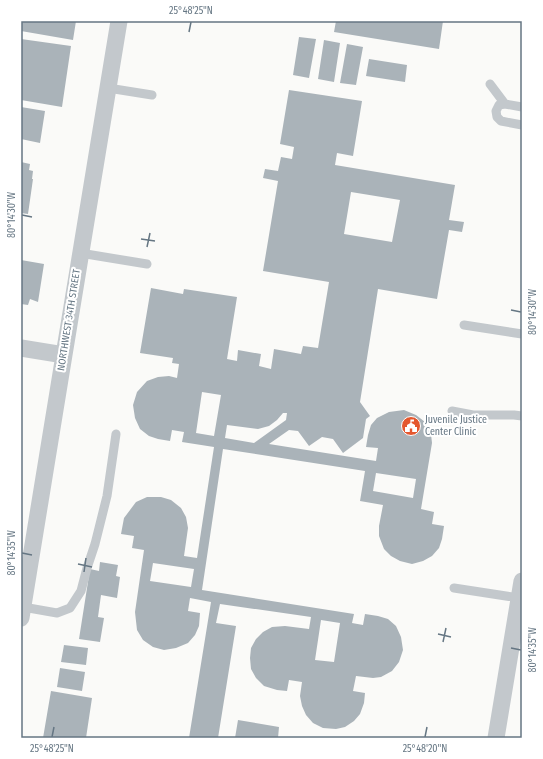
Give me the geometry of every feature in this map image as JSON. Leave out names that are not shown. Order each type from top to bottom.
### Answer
[{"type":"street","name":"NORTHWEST 34TH STREET","points":[[22,613],[119,21]]},
{"type":"street","points":[[21,348],[64,355]]},
{"type":"street","points":[[496,738],[522,581]]},
{"type":"lane","points":[[490,84],[505,104]]},
{"type":"lane","points":[[108,88],[152,95]]},
{"type":"lane","points":[[522,106],[505,104],[499,105],[496,111],[497,117],[501,121],[522,125]]},
{"type":"lane","points":[[80,253],[147,264]]},
{"type":"lane","points":[[464,325],[522,334]]},
{"type":"lane","points":[[452,411],[473,415],[522,416]]},
{"type":"lane","points":[[22,613],[57,613],[70,608],[81,591],[107,496],[116,434]]},
{"type":"lane","points":[[454,588],[519,598]]},
{"type":"building","points":[[21,21],[76,21],[73,40],[21,31]]},
{"type":"building","points":[[336,21],[443,21],[439,49],[334,32]]},
{"type":"building","points":[[299,37],[316,39],[309,78],[293,75]]},
{"type":"building","points":[[21,39],[71,46],[62,107],[21,100]]},
{"type":"building","points":[[324,40],[340,43],[334,82],[318,79]]},
{"type":"building","points":[[347,44],[363,47],[356,85],[340,83]]},
{"type":"building","points":[[369,59],[407,65],[405,82],[366,76]]},
{"type":"building","points":[[289,90],[362,101],[353,156],[337,153],[335,165],[455,185],[449,220],[464,222],[462,232],[449,230],[437,299],[378,289],[360,402],[370,416],[366,419],[363,438],[343,453],[333,439],[322,437],[309,446],[298,431],[289,430],[269,444],[376,461],[378,448],[366,447],[371,425],[377,418],[389,412],[404,410],[416,415],[425,422],[431,434],[432,443],[421,509],[434,512],[432,524],[444,526],[439,548],[432,556],[423,561],[412,564],[400,561],[391,556],[384,549],[379,536],[379,526],[383,505],[360,501],[365,471],[223,449],[202,590],[354,614],[352,623],[363,625],[365,614],[378,616],[388,619],[396,626],[401,637],[403,650],[399,662],[392,671],[381,677],[373,678],[356,676],[353,691],[365,693],[364,703],[360,714],[354,721],[345,727],[336,729],[323,728],[313,723],[306,715],[300,696],[302,682],[289,680],[287,691],[277,690],[264,686],[256,678],[251,669],[251,648],[256,639],[263,632],[272,627],[285,626],[309,629],[311,617],[220,604],[216,623],[236,626],[218,738],[189,738],[211,602],[190,598],[188,611],[200,613],[199,626],[195,635],[188,643],[176,648],[164,650],[153,647],[143,640],[137,630],[135,612],[144,550],[132,548],[134,536],[121,534],[124,518],[136,502],[147,497],[161,497],[171,500],[181,508],[186,517],[188,528],[184,556],[197,558],[214,447],[182,442],[184,432],[172,430],[170,441],[149,436],[140,429],[135,418],[133,405],[137,392],[147,381],[158,377],[169,376],[177,378],[179,364],[172,363],[173,358],[140,353],[151,288],[183,294],[184,289],[237,297],[227,359],[237,361],[238,350],[261,354],[259,366],[271,369],[274,349],[301,354],[303,346],[318,348],[329,282],[263,271],[278,181],[263,178],[265,169],[278,171],[281,157],[292,159],[294,147],[280,144]],"holes":[[[351,192],[400,200],[392,242],[344,234]],[[202,392],[221,395],[214,436],[196,433]],[[283,413],[287,413],[286,420],[254,443],[225,438],[227,425],[258,429],[269,426]],[[376,473],[416,479],[413,498],[373,491]],[[153,563],[194,569],[191,587],[150,581]],[[321,620],[340,623],[334,662],[315,660]]]},
{"type":"building","points":[[21,107],[45,111],[40,143],[21,139]]},
{"type":"building","points":[[21,162],[30,164],[29,170],[33,171],[28,214],[21,213]]},
{"type":"building","points":[[21,260],[44,264],[38,302],[30,299],[28,305],[21,304]]},
{"type":"building","points":[[100,562],[118,565],[116,576],[120,577],[117,598],[101,595],[98,617],[104,618],[100,642],[79,639],[90,569],[99,571]]},
{"type":"building","points":[[64,645],[88,648],[86,665],[61,662]]},
{"type":"building","points":[[60,668],[85,672],[82,691],[57,687]]},
{"type":"building","points":[[51,691],[92,698],[86,738],[43,738]]},
{"type":"building","points":[[238,720],[279,727],[278,738],[235,738]]},
{"type":"place","name":"Juvenile Justice Center Clinic","points":[[411,426]]}]
